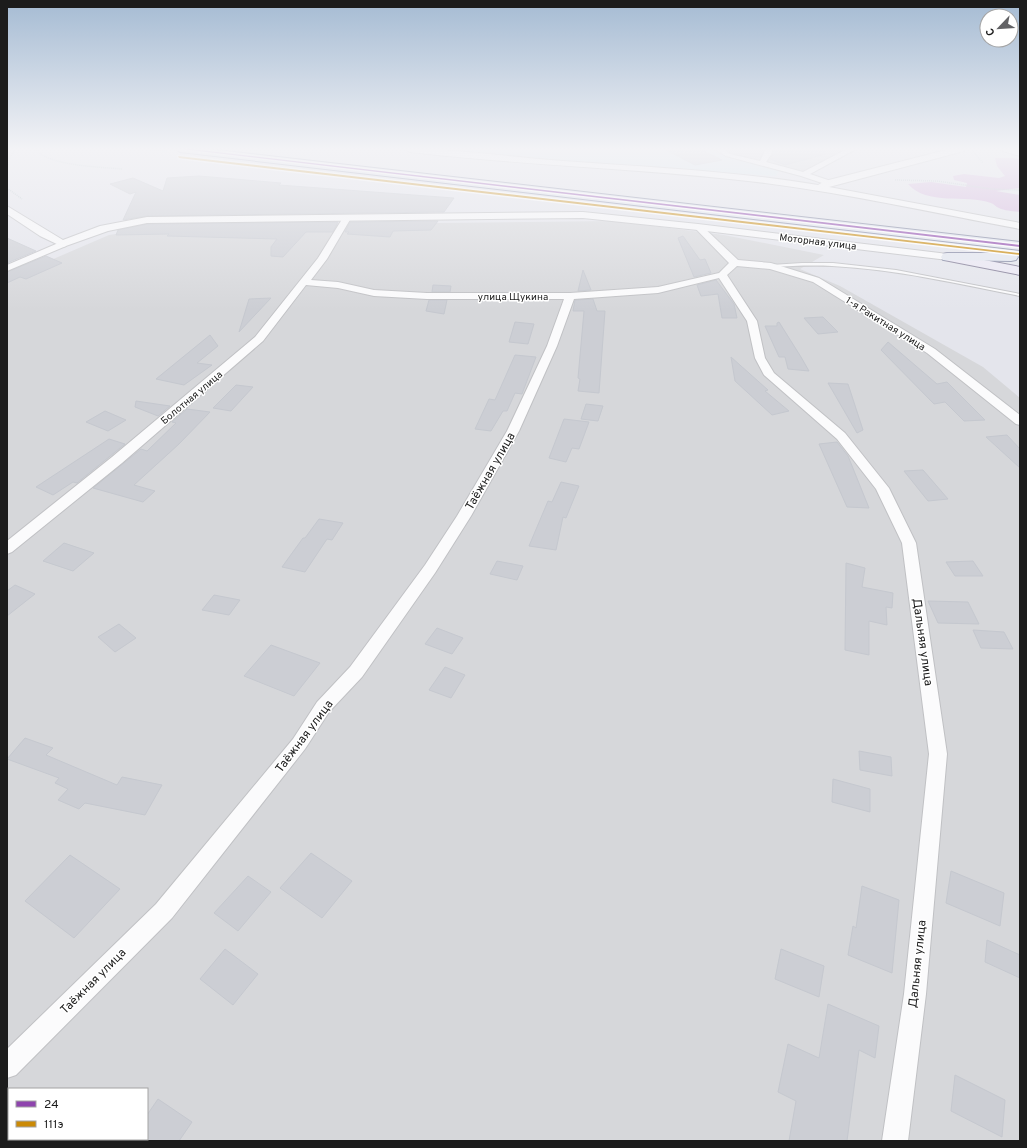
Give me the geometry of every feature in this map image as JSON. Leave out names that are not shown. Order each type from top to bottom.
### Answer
[{"type":"main road","points":[[644,203],[1020,246]]},
{"type":"main road","points":[[721,203],[1020,236]]},
{"type":"main road","points":[[948,257],[1020,257]]},
{"type":"main road","points":[[948,257],[1020,271]]},
{"type":"street","points":[[905,203],[1020,226]]},
{"type":"street","points":[[7,209],[44,234],[63,244]]},
{"type":"street","name":"Моторная улица","points":[[63,244],[85,233],[109,226],[147,220],[583,215],[698,227],[948,257]]},
{"type":"street","name":"Болотная улица","points":[[7,549],[117,460],[259,339],[322,259],[347,218]]},
{"type":"street","points":[[698,227],[735,263],[722,275]]},
{"type":"street","points":[[7,268],[63,244]]},
{"type":"street","name":"1-я Ракитная улица","points":[[735,263],[771,266],[816,280],[931,351],[1020,421]]},
{"type":"street","name":"улица Щукина","points":[[304,282],[338,285],[374,293],[420,296],[570,296],[658,290],[722,275]]},
{"type":"street","name":"Дальняя улица","points":[[722,275],[752,321],[760,358],[770,375],[841,436],[882,488],[909,543],[938,754],[915,994],[896,1141]]},
{"type":"street","name":"Таёжная улица","points":[[7,1066],[164,911],[299,744],[323,707],[356,672],[430,569],[464,516],[513,431],[552,346],[570,296]]},
{"type":"lane","points":[[771,266],[798,263],[848,266],[907,274],[1020,294]]},
{"type":"shaded area","points":[[989,203],[1020,203],[1020,212],[1004,210]]},
{"type":"shaded area","points":[[614,221],[724,235],[824,255],[800,269],[840,286],[983,367],[1020,398],[1020,1141],[7,1141],[7,279],[109,235],[144,230],[342,224]]},
{"type":"building","points":[[131,203],[451,203],[444,212],[147,216],[123,220]]},
{"type":"building","points":[[438,221],[431,230],[393,231],[390,237],[347,234],[349,232],[345,232],[350,222]]},
{"type":"building","points":[[338,222],[333,232],[306,232],[283,257],[271,256],[271,247],[277,239],[167,236],[169,234],[116,235],[118,230],[147,224]]},
{"type":"building","points":[[683,236],[700,260],[705,259],[711,273],[694,277],[678,238]]},
{"type":"building","points":[[7,238],[36,251],[7,263]]},
{"type":"building","points":[[46,256],[62,263],[26,279],[20,277],[7,283],[7,272]]},
{"type":"building","points":[[583,270],[591,290],[578,291]]},
{"type":"building","points":[[716,280],[734,304],[737,318],[722,318],[718,294],[701,296],[697,285]]},
{"type":"building","points":[[433,285],[451,286],[450,292],[432,292]]},
{"type":"building","points":[[271,298],[239,332],[249,299]]},
{"type":"building","points":[[593,299],[597,311],[605,311],[599,393],[578,391],[584,311],[573,311],[575,300]]},
{"type":"building","points":[[429,300],[447,300],[444,314],[426,311]]},
{"type":"building","points":[[823,317],[838,332],[818,334],[804,318]]},
{"type":"building","points":[[515,322],[534,324],[528,344],[509,342]]},
{"type":"building","points":[[779,322],[809,371],[788,369],[785,357],[779,357],[765,326],[777,326],[777,323]]},
{"type":"building","points":[[210,335],[218,346],[197,363],[212,365],[184,385],[156,379]]},
{"type":"building","points":[[888,342],[937,384],[947,382],[985,420],[964,421],[945,402],[934,404],[881,350]]},
{"type":"building","points":[[515,355],[536,357],[522,394],[515,393],[507,411],[503,411],[491,431],[475,429],[489,399],[495,400]]},
{"type":"building","points":[[731,357],[768,390],[765,391],[789,411],[772,415],[735,381]]},
{"type":"building","points":[[828,383],[848,384],[863,430],[857,433]]},
{"type":"building","points":[[236,385],[253,387],[231,411],[213,408]]},
{"type":"building","points":[[136,401],[170,406],[158,416],[135,407]]},
{"type":"building","points":[[586,404],[603,406],[598,421],[581,419]]},
{"type":"building","points":[[187,409],[210,412],[179,444],[134,485],[155,491],[143,502],[93,488],[141,449],[147,451],[176,423],[172,422]]},
{"type":"building","points":[[105,411],[126,420],[108,431],[86,422]]},
{"type":"building","points":[[564,419],[589,422],[579,449],[572,448],[566,462],[549,458]]},
{"type":"building","points":[[1007,435],[1020,449],[1020,468],[986,437]]},
{"type":"building","points":[[109,439],[125,444],[77,483],[73,482],[53,495],[36,487]]},
{"type":"building","points":[[837,442],[848,456],[869,508],[847,507],[819,444]]},
{"type":"building","points":[[923,470],[948,499],[928,501],[904,471]]},
{"type":"building","points":[[561,482],[579,486],[566,518],[563,517],[556,550],[529,546],[548,501],[552,502]]},
{"type":"building","points":[[319,519],[343,523],[332,540],[327,539],[305,572],[282,567],[303,538],[305,538]]},
{"type":"building","points":[[64,543],[94,553],[73,571],[43,561]]},
{"type":"building","points":[[497,561],[523,566],[517,580],[490,574]]},
{"type":"building","points":[[973,561],[983,576],[955,576],[946,562]]},
{"type":"building","points":[[846,563],[865,568],[862,587],[893,593],[892,608],[886,607],[887,625],[869,621],[869,655],[845,650]]},
{"type":"building","points":[[15,585],[35,594],[7,616],[7,591]]},
{"type":"building","points":[[214,595],[240,600],[229,615],[202,610]]},
{"type":"building","points":[[928,601],[968,602],[979,624],[938,623]]},
{"type":"building","points":[[119,624],[136,638],[115,652],[98,637]]},
{"type":"building","points":[[437,628],[463,638],[452,654],[425,644]]},
{"type":"building","points":[[973,630],[1004,632],[1013,649],[981,648]]},
{"type":"building","points":[[271,645],[320,663],[294,696],[244,676]]},
{"type":"building","points":[[445,667],[465,675],[451,698],[429,690]]},
{"type":"building","points":[[25,738],[53,748],[46,755],[117,785],[122,777],[162,785],[145,815],[85,803],[79,809],[58,800],[68,789],[55,783],[59,778],[7,759]]},
{"type":"building","points":[[859,751],[891,757],[892,776],[860,770]]},
{"type":"building","points":[[833,779],[870,789],[870,812],[832,802]]},
{"type":"building","points":[[311,853],[352,881],[322,918],[280,888]]},
{"type":"building","points":[[70,855],[120,889],[74,938],[25,901]]},
{"type":"building","points":[[951,871],[1004,893],[1000,926],[946,903]]},
{"type":"building","points":[[248,876],[271,892],[238,931],[214,913]]},
{"type":"building","points":[[862,886],[899,900],[892,973],[848,955],[853,926],[856,928]]},
{"type":"building","points":[[987,940],[1020,955],[1020,978],[985,962]]},
{"type":"building","points":[[225,949],[258,974],[233,1005],[200,979]]},
{"type":"building","points":[[781,949],[824,966],[819,997],[775,979]]},
{"type":"building","points":[[828,1004],[879,1026],[875,1058],[859,1050],[847,1141],[789,1141],[796,1101],[778,1092],[788,1044],[819,1058]]},
{"type":"building","points":[[955,1075],[1005,1100],[1002,1137],[951,1111]]},
{"type":"building","points":[[158,1099],[192,1122],[179,1141],[147,1141],[148,1114]]},
{"type":"transit line","name":"111э","points":[[574,203],[1019,254]]},
{"type":"transit line","name":"24","points":[[645,203],[1020,246]]}]
